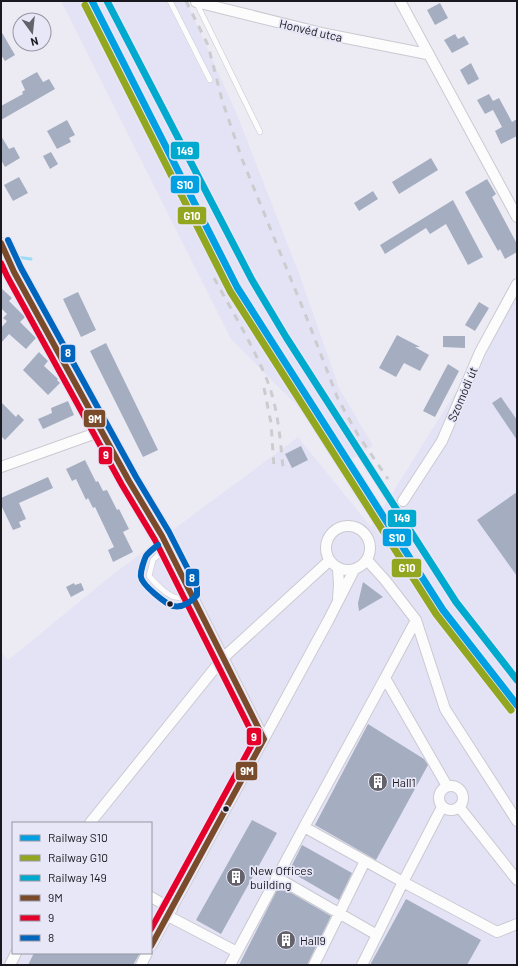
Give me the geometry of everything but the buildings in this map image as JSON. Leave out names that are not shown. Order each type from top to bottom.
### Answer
[{"type":"street","name":"Honvéd utca","points":[[196,1],[326,34],[428,54]]},
{"type":"street","points":[[400,1],[517,217]]},
{"type":"street","points":[[1,243],[6,267],[14,272],[167,547],[190,596],[244,697],[264,739]]},
{"type":"street","name":"Szomódi út","points":[[403,501],[442,441],[480,352],[517,284]]},
{"type":"street","points":[[1,467],[99,432],[100,428]]},
{"type":"street","points":[[353,526],[360,529],[369,540],[370,554],[367,560],[354,570],[346,571],[338,569],[329,561],[325,551],[326,541],[331,533],[339,527],[353,526]]},
{"type":"street","points":[[367,560],[416,620],[445,709],[517,821]]},
{"type":"street","points":[[91,822],[223,658],[329,561]]},
{"type":"street","points":[[337,604],[339,585],[338,569]]},
{"type":"street","points":[[152,944],[354,570]]},
{"type":"street","points":[[230,965],[276,877],[416,620]]},
{"type":"street","points":[[385,678],[447,786]]},
{"type":"street","points":[[447,786],[457,786],[462,792],[463,801],[460,808],[452,811],[446,810],[442,807],[438,800],[441,791],[447,786]]},
{"type":"street","points":[[362,965],[442,807]]},
{"type":"street","points":[[460,808],[517,880]]},
{"type":"street","points":[[304,827],[497,932],[517,924]]},
{"type":"street","points":[[314,965],[366,861]]},
{"type":"street","points":[[276,877],[376,935]]},
{"type":"street","points":[[152,898],[170,912],[237,952]]},
{"type":"street","points":[[10,965],[16,954]]},
{"type":"street","points":[[141,965],[146,954]]},
{"type":"lane","points":[[170,1],[210,80]]},
{"type":"lane","points":[[196,1],[260,132]]},
{"type":"lane","points":[[167,547],[153,560],[149,576],[158,586],[175,598],[190,596]]},
{"type":"shaded area","points":[[61,1],[186,1],[236,112],[300,276],[339,388],[373,446],[344,464],[307,416],[231,339]]},
{"type":"shaded area","points":[[517,294],[517,965],[1,965],[1,652],[8,660],[112,575],[298,437],[371,527]]},
{"type":"waterway","points":[[9,256],[31,259]]},
{"type":"railway","points":[[186,1],[208,45],[222,100],[242,159],[338,399],[358,435],[388,479]]},
{"type":"railway","points":[[214,278],[249,341],[267,380],[274,401],[280,434],[283,467]]},
{"type":"railway","points":[[264,388],[271,423],[274,467]]},
{"type":"rail line","name":"S10","points":[[92,1],[237,287],[443,610],[517,705]]},
{"type":"rail line","name":"149","points":[[107,1],[252,280],[286,337],[456,602],[517,680]]},
{"type":"rail line","name":"G10","points":[[85,5],[230,291],[436,614],[511,710]]},
{"type":"transit line","name":"8","points":[[8,240],[21,268],[136,477],[169,532],[197,587],[197,595],[186,604],[180,606],[170,605],[155,594],[145,585],[142,580],[141,572],[145,558],[158,545]]},
{"type":"transit line","name":"9M","points":[[1,243],[14,272],[129,481],[162,536],[264,739],[152,944]]},
{"type":"transit line","name":"9","points":[[1,263],[122,485],[155,540],[255,739],[152,927]]},
{"type":"place","name":"Hall1","points":[[378,782]]},
{"type":"place","name":"New Offices building","points":[[236,877]]},
{"type":"place","name":"Hall9","points":[[286,940]]}]
